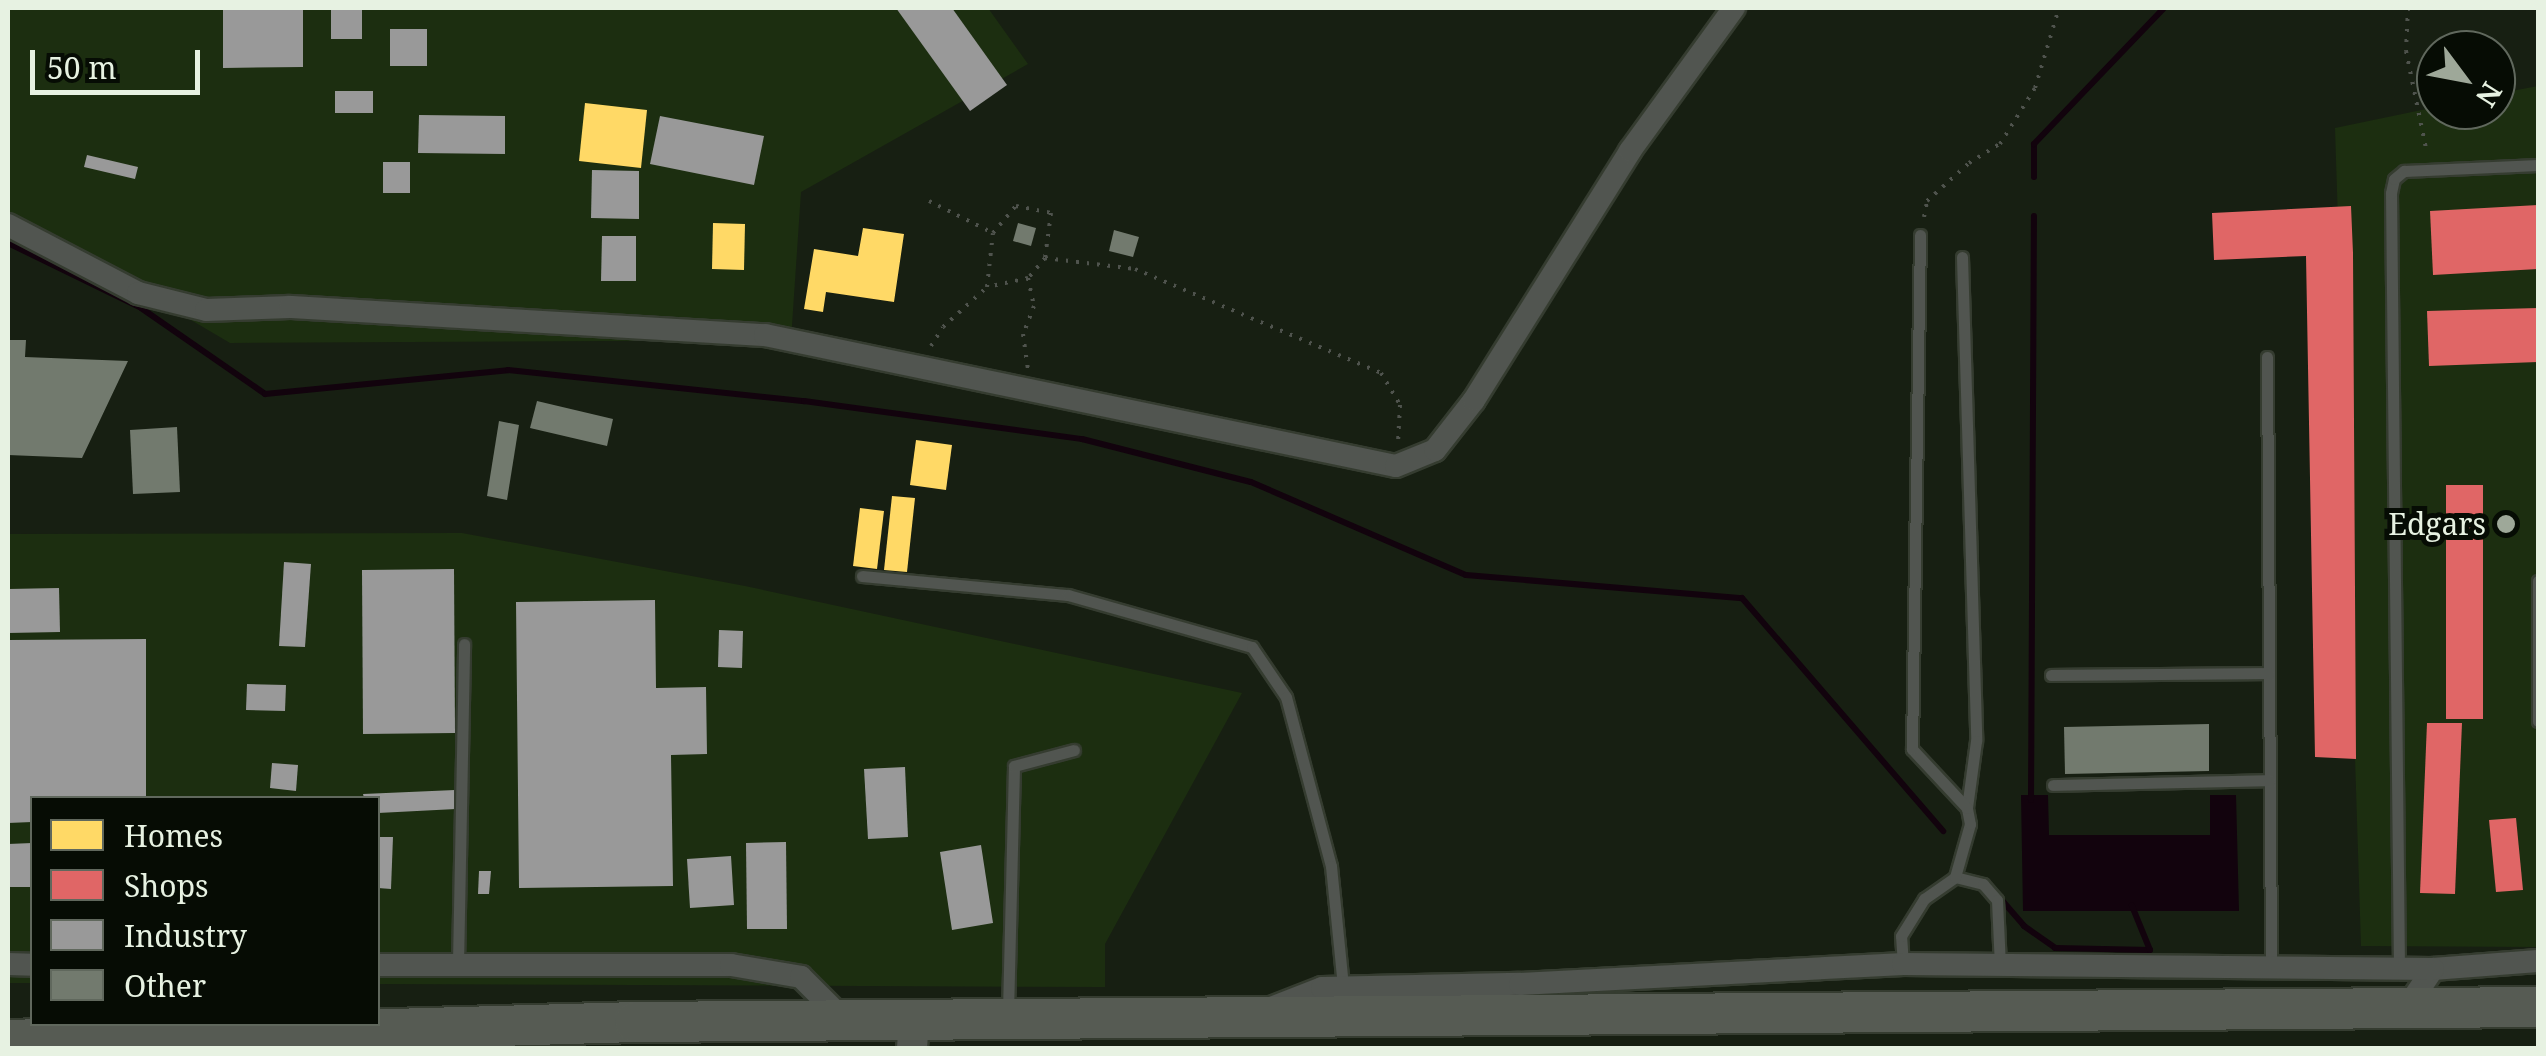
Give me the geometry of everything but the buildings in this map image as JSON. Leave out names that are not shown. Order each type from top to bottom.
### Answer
[{"type":"highway","points":[[8,1040],[549,1024],[846,1022],[913,1035],[1008,1021],[2404,987],[2538,1007]]},
{"type":"highway","points":[[549,1024],[594,1048]]},
{"type":"street","points":[[8,225],[138,293],[206,310],[290,307],[764,335],[1396,466],[1435,450],[1474,400],[1630,151],[1734,8]]},
{"type":"street","points":[[1245,1018],[1322,988],[1343,987],[1520,984],[1903,964],[2271,966],[2404,987],[2433,969],[2538,961]]},
{"type":"street","points":[[380,965],[732,965],[801,977],[846,1022]]},
{"type":"street","points":[[2404,987],[2433,969]]},
{"type":"lane","points":[[2404,987],[2391,193],[2394,179],[2404,171],[2538,165]]},
{"type":"lane","points":[[1920,235],[1912,749],[1967,808]]},
{"type":"lane","points":[[1903,964],[1902,936],[1924,899],[1955,877],[1970,824],[1967,808],[1976,742],[1962,257]]},
{"type":"lane","points":[[2267,357],[2271,966]]},
{"type":"lane","points":[[862,576],[1068,595],[1252,647],[1286,697],[1332,866],[1343,987]]},
{"type":"lane","points":[[2538,582],[2538,721]]},
{"type":"lane","points":[[458,964],[464,644]]},
{"type":"lane","points":[[2052,675],[2269,672]]},
{"type":"lane","points":[[1008,1021],[1014,766],[1074,750]]},
{"type":"lane","points":[[2053,785],[2270,780]]},
{"type":"lane","points":[[1955,877],[1983,884],[1998,900],[2000,965]]},
{"type":"path","points":[[1920,235],[1927,200],[1969,163],[2000,144],[2035,88],[2059,8]]},
{"type":"path","points":[[2408,8],[2406,51],[2430,168]]},
{"type":"path","points":[[930,201],[993,233]]},
{"type":"path","points":[[918,367],[943,327],[987,287],[1028,278],[1046,258],[1052,212],[1016,206],[993,233],[987,287]]},
{"type":"path","points":[[1046,258],[1135,269],[1381,373],[1400,405],[1396,466]]},
{"type":"path","points":[[1028,278],[1034,306],[1022,334],[1031,388]]},
{"type":"shaded area","points":[[8,8],[988,8],[1028,64],[801,192],[791,340],[230,343],[8,212]]},
{"type":"shaded area","points":[[2538,86],[2538,947],[2361,946],[2335,128],[2416,111],[2416,130],[2516,130],[2516,90]]},
{"type":"shaded area","points":[[462,533],[745,586],[1242,693],[1105,944],[1105,987],[380,984],[380,796],[30,796],[30,983],[8,983],[8,534]]},
{"type":"shaded area","points":[[2021,795],[2048,795],[2049,835],[2210,835],[2210,795],[2236,795],[2239,911],[2023,911]]},
{"type":"waterway","points":[[2034,177],[2034,144],[2164,8]]},
{"type":"waterway","points":[[2031,800],[2034,216]]},
{"type":"waterway","points":[[8,243],[141,308],[265,394],[508,370],[804,401],[1082,439],[1251,482],[1466,575],[1742,598],[1943,831]]},
{"type":"waterway","points":[[2000,898],[2024,926],[2055,948],[2150,950],[2132,906]]},
{"type":"place","name":"Edgars","points":[[2506,524]]}]
